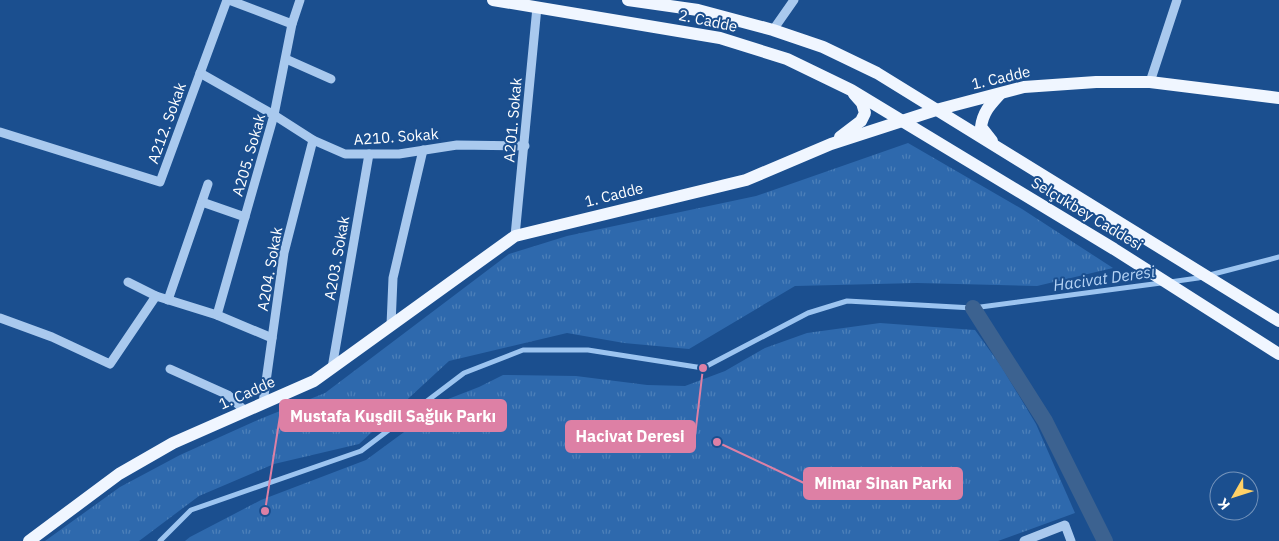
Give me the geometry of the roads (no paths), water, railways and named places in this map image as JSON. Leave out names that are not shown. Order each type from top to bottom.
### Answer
[{"type":"main road","name":"2. Cadde","points":[[492,0],[720,38],[787,59],[851,90],[902,121]]},
{"type":"main road","name":"2. Cadde","points":[[628,0],[678,4],[773,30],[831,50],[877,73],[936,110]]},
{"type":"main road","name":"1. Cadde","points":[[29,541],[120,474],[173,443],[314,381],[515,236],[746,180],[831,144],[936,110],[1024,87],[1096,82],[1150,82],[1279,98]]},
{"type":"main road","points":[[831,144],[861,121],[865,114],[862,103],[851,90]]},
{"type":"main road","points":[[1000,94],[987,108],[982,118],[981,127],[988,137],[1006,154]]},
{"type":"main road","name":"Selçukbey Caddesi","points":[[936,110],[1279,321]]},
{"type":"main road","name":"Selçukbey Caddesi","points":[[902,121],[1114,249],[1279,354]]},
{"type":"street","points":[[228,0],[292,24]]},
{"type":"street","name":"A212. Sokak","points":[[0,132],[160,182],[228,0]]},
{"type":"street","name":"A205. Sokak","points":[[217,315],[274,115],[292,24],[300,0]]},
{"type":"street","points":[[773,30],[794,0]]},
{"type":"street","points":[[1150,82],[1178,0]]},
{"type":"street","name":"A201. Sokak","points":[[515,236],[537,7]]},
{"type":"street","points":[[286,59],[331,79]]},
{"type":"street","name":"A210. Sokak","points":[[200,73],[274,115],[313,140],[345,154],[399,154],[457,145],[525,146]]},
{"type":"street","name":"A204. Sokak","points":[[263,403],[284,253],[313,140]]},
{"type":"street","points":[[391,325],[393,278],[423,150]]},
{"type":"street","name":"A203. Sokak","points":[[332,368],[369,154]]},
{"type":"street","points":[[168,300],[208,184]]},
{"type":"street","points":[[202,202],[245,217]]},
{"type":"street","points":[[128,282],[156,296],[217,315],[272,338]]},
{"type":"street","points":[[0,318],[52,337],[110,364],[156,296]]},
{"type":"street","points":[[170,369],[228,395],[245,411]]},
{"type":"street","points":[[1024,541],[1065,524],[1071,541]]},
{"type":"waterway","name":"Hacivat Deresi","points":[[1170,282],[1198,278],[1279,257]]},
{"type":"waterway","name":"Hacivat Deresi","points":[[160,541],[191,510],[361,451],[464,373],[523,350],[588,350],[703,368],[808,313],[847,301],[973,308],[1161,283]]},
{"type":"waterway","points":[[973,308],[1045,421],[1105,541]]},
{"type":"place","name":"Hacivat Deresi","points":[[703,368]]},
{"type":"place","name":"Mimar Sinan Parkı","points":[[717,442]]},
{"type":"place","name":"Mustafa Kuşdil Sağlık Parkı","points":[[265,511]]}]
